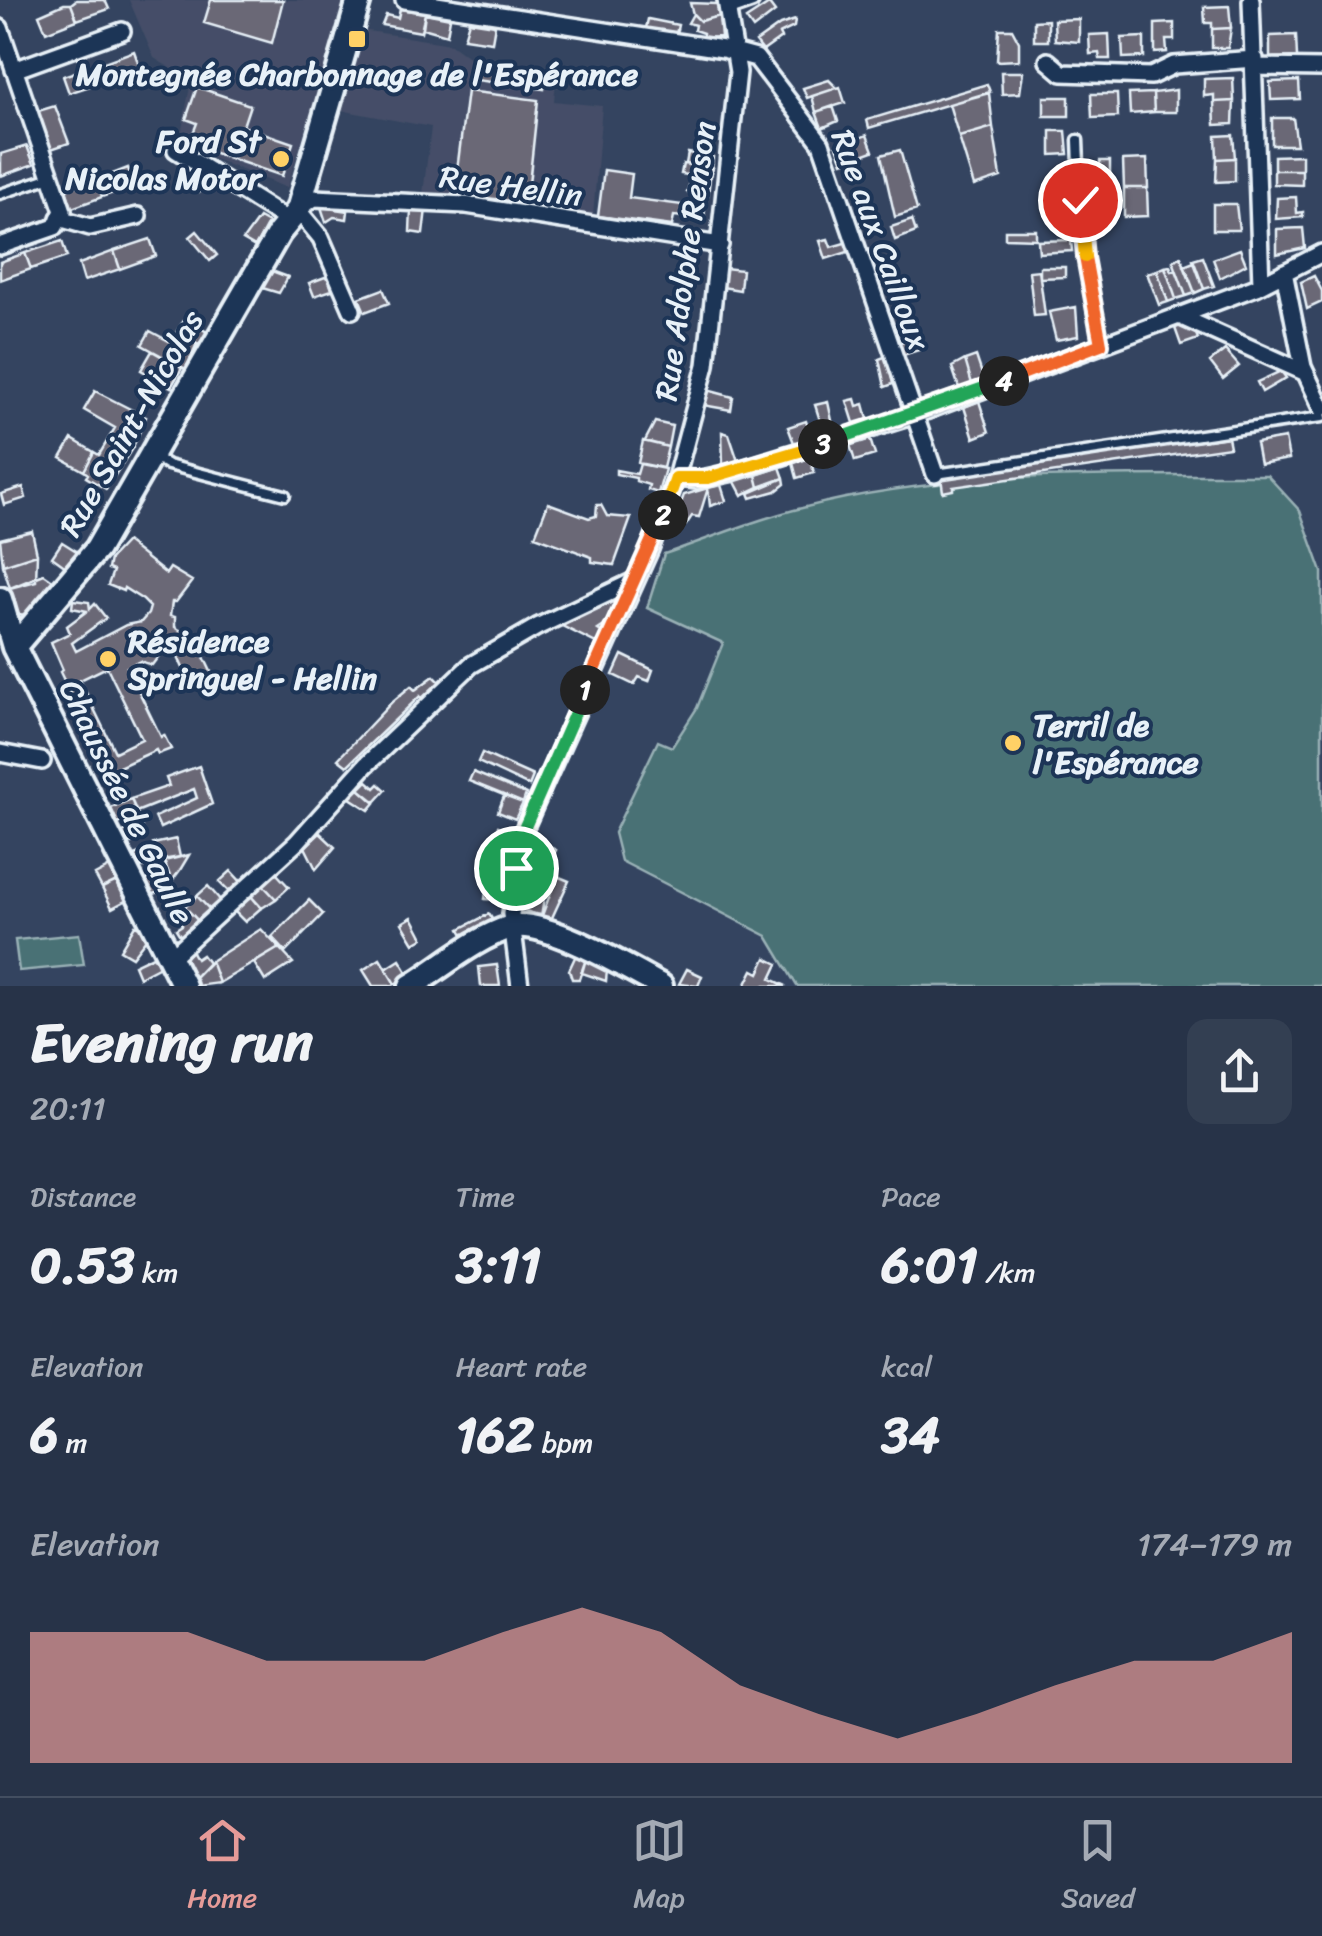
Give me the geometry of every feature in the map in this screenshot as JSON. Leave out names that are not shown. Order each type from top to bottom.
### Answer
[{"type":"street","name":"Rue Saint-Nicolas","points":[[7,652],[95,552],[148,454],[294,216],[359,0]]},
{"type":"street","points":[[404,0],[736,54]]},
{"type":"street","points":[[727,4],[751,0]]},
{"type":"street","points":[[1251,0],[1261,284]]},
{"type":"street","name":"Rue Adolphe Renson","points":[[520,986],[512,927],[512,887],[520,838],[676,478],[706,365],[738,72],[727,4]]},
{"type":"street","points":[[0,28],[63,210],[54,227],[0,246]]},
{"type":"street","points":[[14,70],[122,32]]},
{"type":"street","name":"Rue aux Cailloux","points":[[736,54],[756,58],[821,143],[935,474]]},
{"type":"street","points":[[1048,61],[1062,73],[1151,76],[1174,65],[1255,63],[1322,68]]},
{"type":"street","points":[[176,150],[294,216],[322,238],[352,310]]},
{"type":"street","name":"Rue Hellin","points":[[294,216],[314,198],[432,202],[720,246]]},
{"type":"street","points":[[59,218],[90,227],[138,216]]},
{"type":"street","points":[[676,478],[697,480],[730,472],[915,415],[1261,284],[1322,253]]},
{"type":"street","points":[[1284,272],[1322,408]]},
{"type":"street","points":[[1179,316],[1314,371]]},
{"type":"street","points":[[169,958],[297,842],[366,766],[471,665],[537,626],[634,581]]},
{"type":"street","name":"Chaussée de Gaulle","points":[[0,599],[7,652],[184,986]]},
{"type":"street","points":[[0,754],[42,761]]},
{"type":"street","points":[[411,986],[480,942],[512,927],[530,926],[661,986]]},
{"type":"lane","points":[[1078,140],[1082,242],[1101,344]]},
{"type":"lane","points":[[0,194],[51,177]]},
{"type":"lane","points":[[935,474],[1322,418]]},
{"type":"lane","points":[[148,454],[168,465],[285,495]]},
{"type":"shaded area","points":[[129,0],[347,0],[287,188],[179,145],[191,81],[154,58]]},
{"type":"shaded area","points":[[362,30],[451,44],[470,58],[557,71],[554,101],[602,106],[593,217],[423,194],[431,127],[340,110]]},
{"type":"green space","points":[[1267,475],[1300,511],[1322,572],[1322,986],[797,986],[767,936],[621,861],[614,833],[658,741],[672,747],[697,708],[723,643],[647,608],[664,554],[784,513],[859,495],[916,487],[1033,477]]},
{"type":"green space","points":[[79,934],[84,965],[19,971],[15,940]]},
{"type":"building","points":[[76,0],[105,0],[109,9],[77,20],[71,4]]},
{"type":"building","points":[[211,0],[283,0],[272,43],[204,23]]},
{"type":"building","points":[[690,3],[717,4],[719,16],[700,21]]},
{"type":"building","points":[[71,4],[77,20],[46,32],[39,15]]},
{"type":"building","points":[[769,4],[775,12],[753,29],[746,19]]},
{"type":"building","points":[[1229,6],[1231,28],[1212,29],[1212,23],[1205,23],[1204,7]]},
{"type":"building","points":[[400,9],[425,13],[421,32],[382,25],[386,15],[398,18]]},
{"type":"building","points":[[425,13],[450,18],[447,35],[423,28]]},
{"type":"building","points":[[693,14],[700,21],[719,16],[721,37],[703,38],[703,33],[694,30],[695,25],[688,23]]},
{"type":"building","points":[[648,19],[678,25],[676,34],[646,28]]},
{"type":"building","points":[[1079,19],[1079,42],[1055,40],[1054,20]]},
{"type":"building","points":[[795,20],[794,27],[779,34],[781,38],[763,51],[756,42],[780,25]]},
{"type":"building","points":[[1048,20],[1048,41],[1034,41],[1034,21]]},
{"type":"building","points":[[469,21],[495,25],[492,42],[464,38]]},
{"type":"building","points":[[1174,23],[1174,40],[1166,40],[1167,52],[1155,53],[1155,24]]},
{"type":"building","points":[[1231,28],[1228,48],[1212,48],[1212,29]]},
{"type":"building","points":[[999,29],[1012,29],[1019,42],[1019,60],[997,61]]},
{"type":"building","points":[[1109,34],[1110,59],[1100,59],[1099,53],[1090,54],[1089,35]]},
{"type":"building","points":[[1296,35],[1297,57],[1270,58],[1270,36]]},
{"type":"building","points":[[1144,37],[1144,57],[1123,58],[1122,38]]},
{"type":"building","points":[[134,51],[140,68],[102,82],[96,65]]},
{"type":"building","points":[[96,65],[102,82],[69,93],[63,76]]},
{"type":"building","points":[[477,70],[545,79],[544,89],[476,80]]},
{"type":"building","points":[[1001,72],[1023,72],[1020,93],[1002,94]]},
{"type":"building","points":[[1233,78],[1234,101],[1214,102],[1214,95],[1204,96],[1204,79]]},
{"type":"building","points":[[829,80],[837,88],[807,98],[803,88]]},
{"type":"building","points":[[1299,81],[1300,99],[1271,100],[1270,82]]},
{"type":"building","points":[[987,84],[990,92],[869,128],[867,120]]},
{"type":"building","points":[[197,87],[250,105],[243,126],[293,143],[282,176],[185,143],[197,123],[186,119]]},
{"type":"building","points":[[840,87],[845,103],[816,112],[812,96]]},
{"type":"building","points":[[1176,90],[1176,112],[1154,112],[1153,93]]},
{"type":"building","points":[[467,91],[538,100],[527,203],[454,194]]},
{"type":"building","points":[[989,93],[993,127],[959,137],[949,104]]},
{"type":"building","points":[[1153,93],[1154,112],[1130,114],[1129,94]]},
{"type":"building","points":[[1091,94],[1117,94],[1118,117],[1092,118]]},
{"type":"building","points":[[1044,97],[1069,97],[1069,116],[1044,116]]},
{"type":"building","points":[[1234,101],[1233,124],[1215,125],[1214,102]]},
{"type":"building","points":[[55,106],[69,143],[51,149],[39,125],[42,124],[38,111]]},
{"type":"building","points":[[833,106],[838,121],[822,128],[816,112]]},
{"type":"building","points":[[1272,118],[1293,118],[1297,145],[1272,145]]},
{"type":"building","points":[[993,127],[1001,177],[974,186],[959,137]]},
{"type":"building","points":[[1051,131],[1066,131],[1068,154],[1051,155]]},
{"type":"building","points":[[867,135],[873,151],[843,162],[837,146]]},
{"type":"building","points":[[1233,135],[1235,158],[1217,159],[1216,136]]},
{"type":"building","points":[[27,146],[34,164],[1,176],[1,154]]},
{"type":"building","points":[[900,150],[917,210],[895,217],[881,155]]},
{"type":"building","points":[[688,153],[713,157],[712,168],[686,164]]},
{"type":"building","points":[[1302,155],[1302,170],[1274,170],[1274,156]]},
{"type":"building","points":[[1235,158],[1235,181],[1216,182],[1217,159]]},
{"type":"building","points":[[1147,159],[1148,188],[1124,188],[1123,160]]},
{"type":"building","points":[[1100,161],[1110,161],[1110,193],[1101,193]]},
{"type":"building","points":[[683,164],[712,168],[710,178],[681,174]]},
{"type":"building","points":[[128,168],[134,186],[102,197],[97,180]]},
{"type":"building","points":[[187,169],[207,184],[200,192],[181,178]]},
{"type":"building","points":[[604,170],[632,174],[629,198],[705,208],[704,219],[674,216],[672,226],[598,216]]},
{"type":"building","points":[[1274,170],[1302,170],[1302,185],[1274,184]]},
{"type":"building","points":[[692,176],[710,178],[708,195],[687,192]]},
{"type":"building","points":[[97,180],[102,197],[72,208],[66,190]]},
{"type":"building","points":[[1124,188],[1147,188],[1148,216],[1124,217]]},
{"type":"building","points":[[1296,197],[1297,213],[1303,212],[1303,217],[1276,219],[1277,198]]},
{"type":"building","points":[[1069,202],[1069,226],[1053,226],[1052,203]]},
{"type":"building","points":[[1213,204],[1236,204],[1239,230],[1213,230]]},
{"type":"building","points":[[321,207],[348,211],[347,219],[334,217],[326,222]]},
{"type":"building","points":[[411,208],[426,209],[423,234],[410,232]]},
{"type":"building","points":[[259,218],[268,223],[255,247],[243,240]]},
{"type":"building","points":[[912,220],[916,232],[895,240],[891,227]]},
{"type":"building","points":[[1303,228],[1305,248],[1277,254],[1277,229]]},
{"type":"building","points":[[1005,230],[1036,230],[1036,239],[1005,238]]},
{"type":"building","points":[[197,231],[217,255],[210,261],[190,237]]},
{"type":"building","points":[[150,239],[156,256],[120,269],[114,251]]},
{"type":"building","points":[[828,239],[831,247],[848,242],[851,251],[826,259],[820,241]]},
{"type":"building","points":[[1071,240],[1072,251],[1039,253],[1038,241]]},
{"type":"building","points":[[62,241],[67,257],[31,269],[25,253]]},
{"type":"building","points":[[1240,249],[1246,264],[1220,278],[1213,259]]},
{"type":"building","points":[[114,251],[120,269],[84,281],[79,264]]},
{"type":"building","points":[[25,253],[31,269],[0,280],[0,262]]},
{"type":"building","points":[[1181,257],[1195,293],[1186,296],[1173,261]]},
{"type":"building","points":[[1203,257],[1214,286],[1204,289],[1193,260]]},
{"type":"building","points":[[1194,262],[1204,289],[1195,293],[1184,266]]},
{"type":"building","points":[[1170,266],[1172,271],[1176,270],[1186,296],[1176,299],[1165,267]]},
{"type":"building","points":[[1040,267],[1065,267],[1065,277],[1040,278]]},
{"type":"building","points":[[1165,267],[1176,299],[1168,302],[1157,270]]},
{"type":"building","points":[[725,268],[742,270],[740,290],[722,287]]},
{"type":"building","points":[[269,270],[288,277],[279,293],[259,287]]},
{"type":"building","points":[[1039,270],[1045,315],[1034,316],[1029,271]]},
{"type":"building","points":[[1157,270],[1168,302],[1159,305],[1147,273]]},
{"type":"building","points":[[328,276],[332,290],[314,296],[309,283]]},
{"type":"building","points":[[1314,276],[1322,291],[1322,302],[1307,309],[1301,282]]},
{"type":"building","points":[[383,289],[389,303],[365,312],[359,298]]},
{"type":"building","points":[[1076,307],[1078,336],[1056,340],[1049,312]]},
{"type":"building","points":[[185,319],[207,332],[200,345],[177,331]]},
{"type":"building","points":[[1184,325],[1195,331],[1198,339],[1181,345],[1175,328]]},
{"type":"building","points":[[150,331],[180,347],[187,337],[197,343],[186,369],[142,345]]},
{"type":"building","points":[[917,336],[922,349],[903,355],[898,343]]},
{"type":"building","points":[[1225,350],[1239,366],[1223,379],[1210,362]]},
{"type":"building","points":[[152,351],[182,368],[171,387],[141,370]]},
{"type":"building","points":[[887,356],[893,384],[885,387],[879,359]]},
{"type":"building","points":[[976,356],[984,380],[972,384],[965,360]]},
{"type":"building","points":[[965,360],[972,384],[959,388],[952,367]]},
{"type":"building","points":[[1281,371],[1286,378],[1262,392],[1257,382]]},
{"type":"building","points":[[707,390],[733,397],[731,410],[703,405]]},
{"type":"building","points":[[95,391],[146,417],[133,447],[106,489],[86,477],[84,471],[115,428],[84,410]]},
{"type":"building","points":[[855,399],[857,406],[864,404],[868,419],[854,423],[847,401]]},
{"type":"building","points":[[979,401],[989,432],[974,438],[964,407]]},
{"type":"building","points":[[828,402],[834,430],[824,433],[815,405]]},
{"type":"building","points":[[806,421],[811,437],[794,443],[788,427]]},
{"type":"building","points":[[655,422],[672,426],[668,447],[645,441]]},
{"type":"building","points":[[722,432],[729,434],[738,461],[723,465]]},
{"type":"building","points":[[1228,437],[1230,447],[953,487],[943,492],[941,477]]},
{"type":"building","points":[[1285,438],[1289,459],[1260,464],[1256,443]]},
{"type":"building","points":[[72,439],[94,452],[84,471],[61,458]]},
{"type":"building","points":[[870,439],[875,455],[855,461],[850,445]]},
{"type":"building","points":[[643,441],[668,447],[663,468],[638,463]]},
{"type":"building","points":[[810,458],[814,473],[797,478],[793,463]]},
{"type":"building","points":[[640,464],[665,469],[658,493],[648,490],[649,485],[636,478],[616,474],[616,470],[637,474]]},
{"type":"building","points":[[780,467],[784,478],[759,487],[756,475]]},
{"type":"building","points":[[756,475],[759,487],[742,495],[734,480]]},
{"type":"building","points":[[784,478],[785,484],[776,491],[751,498],[749,493]]},
{"type":"building","points":[[721,485],[726,501],[710,506],[708,488]]},
{"type":"building","points":[[23,487],[26,498],[4,505],[1,494]]},
{"type":"building","points":[[708,488],[699,517],[692,516],[686,525],[674,521],[684,495]]},
{"type":"building","points":[[548,503],[589,518],[596,516],[597,505],[601,505],[607,516],[631,518],[614,565],[592,562],[592,557],[535,536]]},
{"type":"building","points":[[32,531],[37,554],[3,565],[0,539]]},
{"type":"building","points":[[62,542],[78,552],[66,567],[52,557]]},
{"type":"building","name":"Résidence Springuel - Hellin","points":[[126,542],[166,574],[170,568],[192,581],[172,602],[170,616],[175,617],[175,627],[196,640],[214,678],[192,688],[178,657],[164,649],[152,665],[140,661],[127,667],[161,737],[164,735],[171,749],[158,754],[156,750],[108,772],[60,672],[63,670],[51,642],[70,633],[67,626],[87,611],[72,608],[73,600],[89,602],[90,609],[95,604],[106,618],[72,643],[76,651],[126,625],[141,622],[148,614],[150,607],[143,600],[124,588],[123,591],[108,585],[113,571],[108,569],[110,559]],"holes":[[[107,667],[142,739],[115,752],[80,680]]]},
{"type":"building","points":[[37,554],[36,581],[10,588],[3,565]]},
{"type":"building","points":[[44,574],[54,581],[27,615],[18,614],[10,588]]},
{"type":"building","points":[[610,600],[615,604],[598,630],[601,632],[596,643],[562,626]]},
{"type":"building","points":[[622,655],[653,670],[649,681],[639,677],[634,685],[613,675]]},
{"type":"building","points":[[434,676],[442,684],[425,701],[420,696],[347,766],[338,759],[393,701],[411,686],[415,690]]},
{"type":"building","points":[[482,753],[533,776],[529,786],[478,762]]},
{"type":"building","points":[[199,766],[212,804],[160,828],[155,817],[197,798],[194,789],[136,812],[131,799],[169,786],[166,778]]},
{"type":"building","points":[[473,772],[526,794],[523,803],[469,781]]},
{"type":"building","points":[[367,781],[386,790],[375,802],[359,789]]},
{"type":"building","points":[[359,789],[375,803],[369,810],[350,798]]},
{"type":"building","points":[[504,796],[523,803],[515,819],[498,812]]},
{"type":"building","points":[[131,799],[138,815],[118,824],[111,808]]},
{"type":"building","points":[[140,823],[146,835],[129,844],[123,832]]},
{"type":"building","points":[[498,826],[511,831],[506,848],[490,847]]},
{"type":"building","points":[[320,833],[335,847],[316,869],[305,847]]},
{"type":"building","points":[[530,837],[556,850],[545,873],[527,863]]},
{"type":"building","points":[[176,839],[180,857],[141,868],[134,855],[153,848],[153,844]]},
{"type":"building","points":[[189,855],[180,870],[172,881],[164,861]]},
{"type":"building","points":[[527,863],[548,875],[538,895],[523,888]]},
{"type":"building","points":[[112,866],[119,880],[102,888],[95,875]]},
{"type":"building","points":[[231,871],[242,883],[230,893],[219,882]]},
{"type":"building","points":[[162,872],[167,882],[163,890],[152,895],[145,881]]},
{"type":"building","points":[[276,873],[289,887],[276,899],[263,885]]},
{"type":"building","points":[[557,876],[569,881],[550,922],[541,918]]},
{"type":"building","points":[[119,880],[129,899],[112,908],[102,888]]},
{"type":"building","points":[[487,882],[503,883],[502,900],[485,899]]},
{"type":"building","points":[[263,885],[276,899],[262,908],[251,896]]},
{"type":"building","points":[[208,886],[221,901],[211,911],[197,896]]},
{"type":"building","points":[[523,888],[544,898],[541,918],[523,909]]},
{"type":"building","points":[[197,896],[211,911],[199,922],[185,907]]},
{"type":"building","points":[[251,896],[261,908],[245,922],[234,911]]},
{"type":"building","points":[[309,900],[323,914],[286,952],[272,937]]},
{"type":"building","points":[[189,911],[199,922],[181,937],[176,929]]},
{"type":"building","points":[[489,914],[494,922],[466,940],[460,929]]},
{"type":"building","points":[[412,917],[423,938],[414,943],[402,923]]},
{"type":"building","points":[[135,925],[142,928],[146,939],[132,957],[120,950]]},
{"type":"building","points":[[261,929],[279,948],[219,983],[211,961]]},
{"type":"building","points":[[279,948],[293,963],[265,981],[254,963]]},
{"type":"building","points":[[191,950],[196,959],[202,955],[208,963],[193,979],[184,960]]},
{"type":"building","points":[[155,955],[160,966],[139,977],[134,965]]},
{"type":"building","points":[[576,955],[586,959],[579,979],[572,979],[569,970]]},
{"type":"building","points":[[766,958],[778,964],[771,979],[786,986],[745,986],[753,970],[759,973]]},
{"type":"building","points":[[380,959],[395,984],[391,986],[373,986],[363,970]]},
{"type":"building","points":[[586,959],[607,969],[606,981],[582,973]]},
{"type":"building","points":[[400,960],[409,975],[395,984],[386,969]]},
{"type":"building","points":[[211,961],[219,983],[197,986],[193,979]]},
{"type":"building","points":[[497,965],[500,986],[481,986],[479,967]]},
{"type":"building","points":[[687,969],[702,976],[698,986],[679,984]]},
{"type":"place","name":"Montegnée Charbonnage de l'Espérance","points":[[357,39]]},
{"type":"place","name":"Ford St Nicolas Motor","points":[[281,159]]},
{"type":"place","name":"Résidence Springuel - Hellin","points":[[108,659]]},
{"type":"place","name":"Terril de l'Espérance","points":[[1013,743]]},
{"type":"route","points":[[516,868],[520,838],[650,548],[676,478],[708,478],[915,415],[1101,344],[1082,242],[1080,200]]}]
